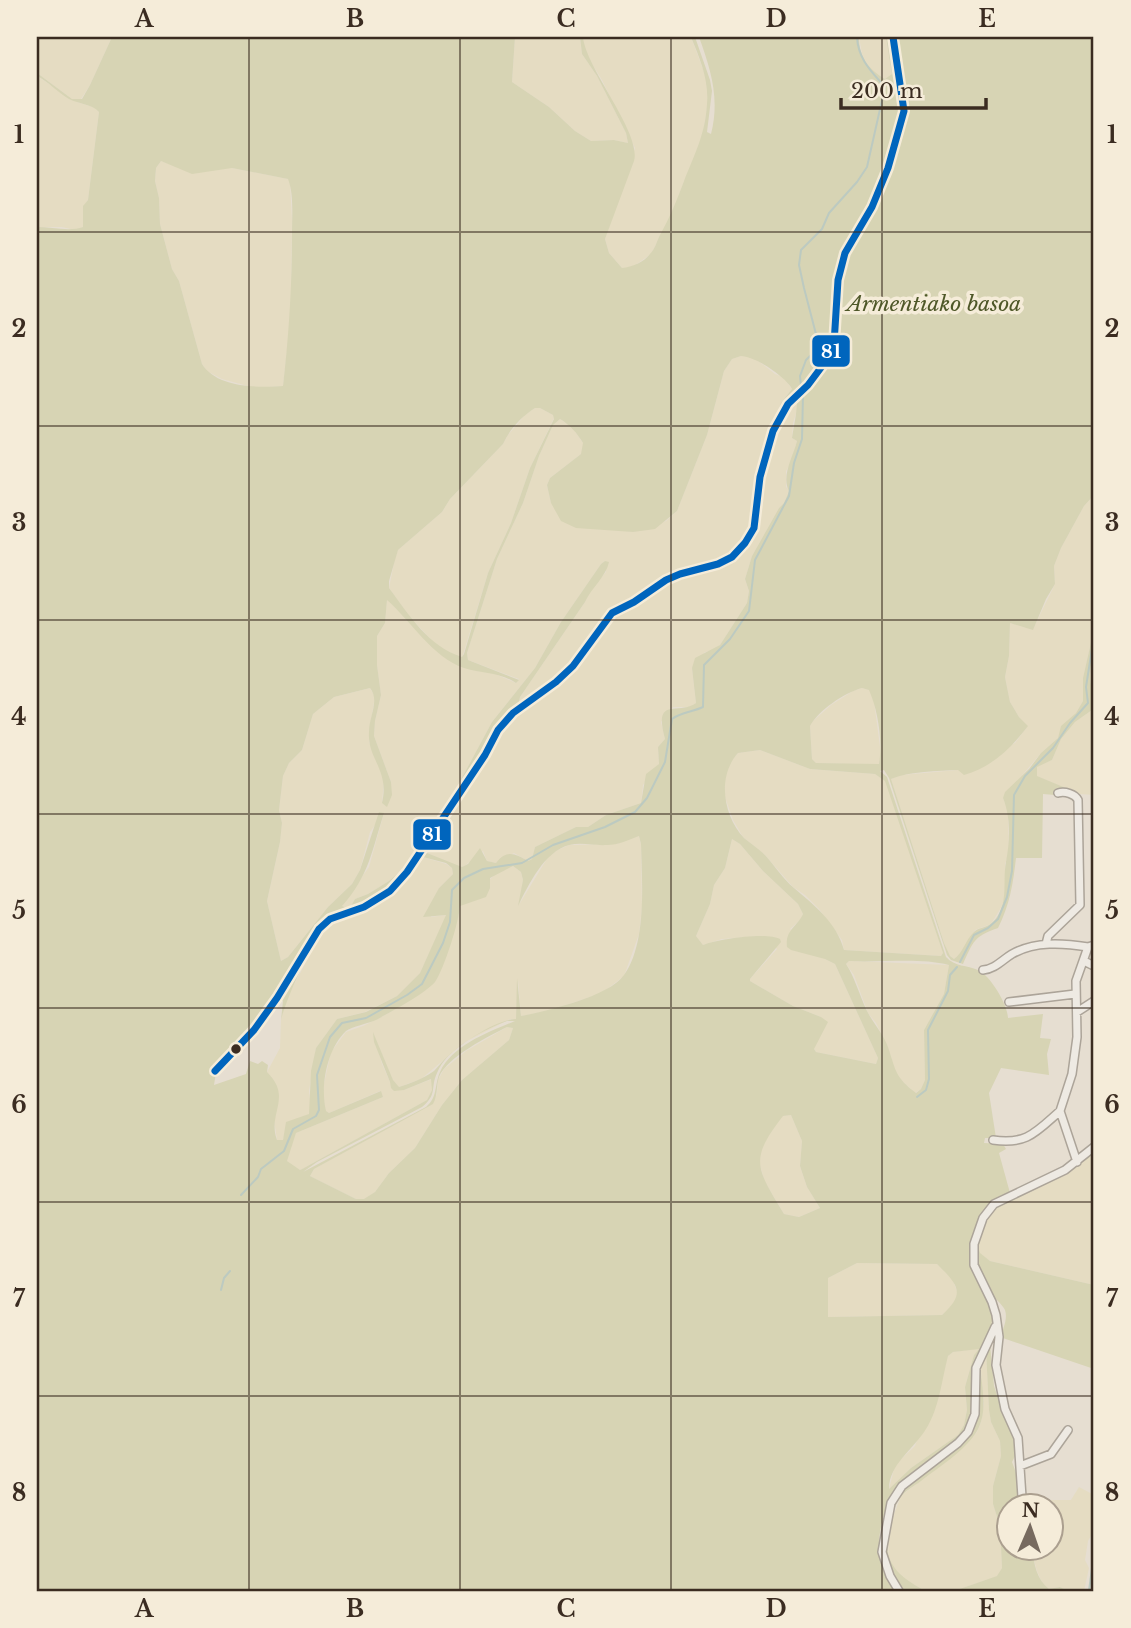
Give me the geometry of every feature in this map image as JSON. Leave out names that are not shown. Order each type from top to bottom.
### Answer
[{"type":"street","points":[[215,1071],[259,1023],[292,977],[319,929],[330,919],[363,907],[390,891],[407,872],[485,755],[498,730],[513,713],[556,682],[573,666],[612,613],[673,577],[718,564],[732,556],[745,543],[754,528],[760,477],[773,431],[788,404],[808,385],[829,357],[834,344],[838,280],[845,253],[872,207],[888,168],[904,111],[893,37]]},
{"type":"street","points":[[1046,944],[1048,936],[1080,905],[1079,800],[1076,796],[1058,793]]},
{"type":"street","points":[[983,970],[990,969],[1013,953],[1030,946],[1091,946],[1076,981],[1077,1037],[1072,1074],[1060,1111],[1031,1137],[1009,1142],[993,1140]]},
{"type":"street","points":[[1084,961],[1094,966]]},
{"type":"street","points":[[1009,1002],[1075,994]]},
{"type":"street","points":[[1077,1012],[1094,1001]]},
{"type":"street","points":[[1060,1111],[1077,1162]]},
{"type":"street","points":[[1022,1492],[1018,1438],[999,1387],[995,1358],[999,1337],[992,1302],[973,1260],[974,1244],[983,1218],[990,1208],[1003,1199],[1053,1177],[1094,1147]]},
{"type":"street","points":[[899,1591],[890,1576],[883,1552],[883,1538],[891,1503],[902,1486],[958,1443],[968,1432],[975,1414],[976,1368],[996,1323]]},
{"type":"street","points":[[1020,1466],[1051,1454],[1068,1430]]},
{"type":"shaded area","points":[[37,37],[112,37],[90,85],[77,102],[96,108],[99,112],[88,200],[83,207],[83,227],[75,230],[37,227],[37,76],[72,99],[37,73]]},
{"type":"shaded area","points":[[515,37],[580,37],[582,54],[597,76],[626,133],[628,143],[614,140],[591,141],[575,131],[549,107],[512,82]]},
{"type":"shaded area","points":[[583,37],[691,37],[707,80],[708,103],[703,132],[695,160],[674,210],[651,254],[634,266],[626,268],[622,268],[609,253],[605,239],[635,148],[602,80],[584,51]]},
{"type":"shaded area","points":[[859,37],[886,37],[892,74],[888,78],[873,72],[863,59]]},
{"type":"shaded area","points":[[161,161],[176,166],[232,168],[288,179],[290,182],[291,315],[283,386],[255,388],[222,379],[207,371],[202,364],[160,224],[155,181],[156,168]]},
{"type":"shaded area","points":[[752,356],[783,377],[792,389],[781,403],[764,450],[755,483],[753,517],[748,535],[734,550],[715,561],[637,596],[613,611],[566,672],[518,706],[520,697],[585,602],[590,590],[606,572],[605,561],[601,564],[561,622],[535,668],[492,722],[442,815],[409,864],[389,881],[355,899],[351,906],[341,906],[369,867],[384,813],[370,832],[360,870],[352,884],[328,907],[288,957],[281,961],[267,901],[280,842],[282,823],[279,810],[283,776],[289,763],[302,750],[313,714],[334,697],[370,688],[375,697],[369,742],[384,779],[382,803],[391,782],[374,736],[381,695],[377,636],[385,623],[387,599],[433,647],[516,683],[519,679],[468,660],[467,653],[497,559],[523,503],[553,425],[560,419],[572,427],[584,448],[581,454],[550,478],[547,485],[551,503],[613,529],[633,532],[666,521],[677,511],[707,435],[724,371],[732,359]]},
{"type":"shaded area","points":[[795,400],[798,400],[792,438],[797,441],[786,471],[786,487],[789,490],[752,556],[745,579],[749,591],[747,603],[720,645],[713,651],[705,652],[692,668],[696,703],[690,707],[673,707],[661,722],[665,739],[658,747],[659,764],[643,785],[641,803],[606,815],[588,827],[576,827],[535,847],[532,859],[528,861],[514,853],[496,863],[487,861],[483,851],[462,868],[427,853],[506,726],[570,677],[612,620],[667,584],[746,548],[755,531],[762,483],[778,427]]},
{"type":"shaded area","points":[[535,408],[540,408],[554,418],[530,468],[511,523],[488,573],[462,658],[438,647],[409,616],[389,588],[395,558],[398,550],[442,512],[450,499],[503,444],[525,415]]},
{"type":"shaded area","points":[[1094,495],[1094,629],[1083,678],[1083,701],[1076,713],[1062,726],[1058,738],[1041,753],[1003,798],[1008,810],[1009,853],[1005,864],[1006,892],[1002,906],[991,924],[975,930],[959,956],[954,959],[944,943],[891,779],[901,775],[958,770],[1015,743],[1027,727],[1010,702],[1005,677],[1010,623],[1033,629],[1055,584],[1054,566],[1061,548],[1084,506]]},
{"type":"shaded area","points":[[1094,644],[1094,795],[1080,794],[1036,776],[1037,766],[1052,760],[1061,739],[1075,722],[1092,710],[1090,676]]},
{"type":"shaded area","points":[[862,688],[870,690],[874,702],[881,754],[879,765],[816,763],[812,759],[812,722],[831,705]]},
{"type":"shaded area","points":[[760,750],[810,769],[875,774],[886,781],[943,953],[941,956],[844,950],[842,940],[819,909],[743,837],[733,820],[725,797],[725,777],[731,761],[738,753]]},
{"type":"shaded area","points":[[639,836],[642,907],[639,934],[624,976],[602,993],[548,1011],[521,1016],[518,980],[516,1019],[510,1019],[465,1042],[421,1079],[399,1087],[393,1081],[373,1033],[390,1082],[404,1090],[432,1079],[432,1090],[427,1100],[300,1170],[287,1161],[296,1133],[383,1097],[380,1091],[329,1113],[325,1111],[323,1088],[331,1052],[346,1032],[387,1014],[427,989],[460,906],[497,873],[513,866],[521,872],[523,880],[520,903],[548,857],[556,851],[569,845],[616,844]]},
{"type":"shaded area","points":[[732,839],[798,904],[803,914],[790,929],[825,959],[835,964],[878,1058],[876,1064],[816,1052],[814,1049],[821,1017],[793,1006],[750,981],[777,949],[764,936],[722,939],[703,945],[696,936],[710,904],[714,885],[725,868]]},
{"type":"shaded area","points":[[423,857],[446,864],[452,868],[453,874],[439,888],[431,917],[446,915],[420,973],[397,996],[365,1012],[337,1019],[316,1048],[309,1091],[309,1114],[285,1133],[283,1140],[277,1140],[267,1072],[280,1048],[285,1002],[316,943],[329,925],[370,907],[405,883]]},
{"type":"shaded area","points":[[849,961],[949,965],[944,994],[924,1030],[925,1080],[921,1089],[915,1093],[896,1075],[888,1048],[868,1013],[854,975],[846,964]]},
{"type":"shaded area","points":[[507,1027],[513,1028],[509,1040],[462,1080],[442,1105],[415,1148],[389,1173],[375,1192],[364,1200],[356,1199],[310,1176],[314,1169],[432,1104],[437,1094],[438,1080],[444,1069],[466,1051]]},
{"type":"shaded area","points":[[791,1115],[802,1141],[800,1166],[807,1187],[820,1208],[799,1217],[784,1214],[765,1182],[758,1159],[764,1140],[782,1116]]},
{"type":"shaded area","points":[[1094,1153],[1094,1285],[990,1261],[979,1253],[978,1247],[987,1219],[996,1209],[1056,1179]]},
{"type":"shaded area","points":[[857,1263],[937,1264],[952,1278],[958,1294],[955,1304],[942,1315],[828,1317],[828,1278]]},
{"type":"shaded area","points":[[980,1348],[974,1355],[965,1387],[967,1410],[964,1425],[958,1435],[911,1468],[889,1489],[895,1465],[915,1446],[948,1356],[953,1352]]},
{"type":"shaded area","points":[[986,1350],[989,1410],[991,1422],[1000,1441],[1001,1456],[993,1486],[993,1504],[995,1562],[1002,1562],[1002,1568],[998,1576],[954,1591],[926,1591],[906,1581],[894,1569],[889,1557],[888,1543],[892,1519],[901,1496],[962,1448],[977,1432],[984,1404],[980,1361]]},
{"type":"shaded area","points":[[1079,1487],[1094,1495],[1094,1531],[1088,1541],[1085,1560],[1089,1568],[1084,1591],[1068,1591],[1060,1587],[1049,1589],[1043,1585],[1035,1562],[1064,1562],[1064,1500],[1071,1500]]},
{"type":"green space","name":"Armentiako basoa","points":[[112,37],[515,37],[512,82],[549,107],[575,131],[591,141],[614,140],[628,143],[626,133],[597,76],[582,54],[580,37],[583,37],[593,66],[630,134],[634,149],[634,161],[605,239],[609,253],[622,268],[641,262],[653,250],[676,202],[702,135],[707,87],[691,37],[695,37],[710,80],[712,91],[707,132],[711,134],[715,109],[713,85],[699,37],[859,37],[866,62],[885,79],[892,74],[886,37],[1094,37],[1094,495],[1084,506],[1061,548],[1054,566],[1055,584],[1033,630],[1010,623],[1005,677],[1010,702],[1028,726],[1000,756],[974,772],[964,775],[958,770],[924,772],[891,779],[944,943],[954,959],[973,933],[992,923],[1001,909],[1009,837],[1009,821],[1003,798],[1005,792],[1058,738],[1061,726],[1076,713],[1083,701],[1083,678],[1094,629],[1090,676],[1092,710],[1075,722],[1061,739],[1052,760],[1037,767],[1037,776],[1073,791],[1056,788],[1055,795],[1043,794],[1042,858],[1016,858],[1010,894],[998,928],[975,941],[963,964],[951,960],[947,955],[889,778],[884,770],[880,771],[887,777],[946,957],[957,964],[983,973],[1002,998],[1008,1018],[1043,1014],[1040,1038],[1051,1039],[1047,1054],[1049,1075],[1001,1068],[989,1093],[996,1138],[985,1138],[984,1143],[1003,1144],[1006,1149],[999,1153],[1010,1193],[987,1207],[973,1236],[971,1261],[993,1317],[989,1337],[974,1365],[972,1418],[961,1437],[899,1485],[886,1509],[881,1528],[880,1555],[888,1577],[893,1578],[885,1549],[895,1498],[902,1488],[967,1439],[973,1430],[977,1415],[977,1376],[980,1362],[983,1414],[977,1431],[944,1464],[902,1495],[892,1518],[888,1539],[889,1557],[904,1577],[926,1591],[37,1591],[37,227],[83,227],[83,206],[88,200],[99,112],[69,99],[37,76],[37,73],[72,99],[82,99]],"holes":[[[161,161],[192,174],[232,168],[288,179],[292,205],[291,272],[283,386],[239,385],[217,378],[202,364],[160,224],[156,168]],[[741,356],[762,363],[792,389],[781,403],[764,450],[755,483],[751,526],[742,543],[709,564],[670,575],[613,611],[566,672],[544,691],[518,706],[520,697],[602,578],[609,562],[601,564],[561,622],[535,668],[492,722],[442,815],[409,864],[389,881],[355,899],[351,906],[342,906],[358,884],[369,862],[384,813],[379,812],[360,870],[352,884],[328,907],[288,957],[281,961],[267,901],[280,842],[282,823],[279,810],[283,776],[289,763],[302,750],[313,714],[334,697],[370,688],[373,693],[369,741],[383,782],[382,803],[387,807],[392,795],[391,782],[374,736],[381,695],[377,636],[385,623],[387,600],[432,647],[452,663],[504,677],[516,683],[519,680],[468,660],[467,653],[497,559],[523,503],[553,425],[560,419],[583,443],[581,454],[550,478],[547,485],[551,503],[561,521],[576,528],[633,532],[655,529],[677,511],[707,435],[724,371],[732,359]],[[800,391],[776,429],[761,482],[755,527],[747,544],[730,560],[713,568],[668,581],[612,617],[588,652],[612,620],[667,584],[724,565],[746,548],[757,523],[762,483],[778,427],[797,400],[792,438],[797,441],[786,479],[789,491],[752,556],[745,579],[749,591],[747,603],[720,645],[695,658],[692,668],[696,703],[669,709],[662,717],[665,739],[658,747],[659,764],[646,774],[641,803],[606,815],[588,827],[576,827],[535,847],[532,859],[528,861],[511,854],[496,863],[487,861],[480,848],[468,864],[462,867],[427,853],[506,726],[570,677],[581,662],[568,676],[516,715],[502,729],[429,842],[410,876],[423,857],[446,863],[452,868],[453,874],[439,888],[423,917],[446,915],[420,973],[397,996],[366,1012],[337,1019],[316,1048],[311,1071],[309,1114],[286,1122],[283,1140],[277,1140],[275,1122],[279,1098],[274,1081],[267,1072],[268,1065],[262,1061],[258,1064],[250,1061],[246,1074],[214,1085],[217,1066],[245,1037],[282,989],[317,928],[334,915],[371,902],[408,873],[502,724],[569,672],[614,611],[644,595],[667,578],[714,564],[743,544],[754,522],[759,475],[775,424],[787,402]],[[535,408],[553,415],[554,419],[530,468],[511,523],[488,573],[462,657],[439,646],[421,629],[389,588],[389,581],[398,550],[442,512],[450,499],[503,444],[521,419]],[[862,688],[869,690],[879,726],[879,764],[816,763],[812,759],[810,726],[819,714],[840,698]],[[760,750],[810,769],[875,774],[885,781],[943,953],[941,956],[844,950],[836,931],[824,915],[737,829],[727,808],[727,773],[738,753]],[[639,836],[641,844],[642,912],[631,962],[617,983],[592,996],[521,1016],[517,978],[516,1019],[508,1020],[499,1023],[481,1032],[468,1040],[507,1021],[515,1021],[473,1040],[453,1054],[440,1072],[434,1095],[426,1107],[303,1172],[422,1107],[432,1094],[435,1078],[442,1064],[456,1049],[430,1074],[399,1087],[393,1080],[373,1032],[374,1042],[391,1088],[394,1091],[404,1090],[431,1079],[432,1090],[427,1100],[300,1170],[287,1161],[296,1133],[383,1097],[381,1091],[329,1113],[326,1111],[325,1079],[334,1048],[346,1031],[382,1017],[435,982],[443,967],[460,906],[486,897],[490,878],[513,866],[521,872],[523,880],[518,906],[538,870],[560,849],[574,844],[611,845]],[[732,839],[798,904],[803,914],[790,933],[787,947],[835,964],[878,1058],[876,1064],[816,1052],[814,1049],[828,1022],[793,1006],[750,981],[781,942],[780,939],[764,936],[742,937],[703,945],[696,936],[710,904],[714,885],[725,868]],[[849,961],[912,961],[949,965],[944,994],[924,1030],[925,1080],[916,1093],[897,1073],[886,1042],[866,1009],[846,964]],[[507,1027],[513,1028],[509,1040],[462,1080],[442,1105],[415,1148],[389,1173],[375,1192],[364,1199],[356,1199],[310,1176],[314,1169],[433,1104],[443,1069],[480,1042]],[[791,1115],[802,1141],[800,1166],[807,1187],[820,1208],[799,1217],[784,1214],[760,1165],[765,1144],[783,1116]],[[857,1263],[937,1264],[950,1277],[957,1294],[955,1301],[942,1315],[828,1317],[828,1278]],[[979,1349],[974,1355],[965,1387],[967,1410],[964,1425],[958,1435],[911,1468],[889,1489],[893,1472],[921,1436],[937,1403],[948,1356],[953,1352]]]},
{"type":"green space","points":[[410,876],[394,893],[378,904],[330,925],[301,970],[281,1020],[283,1001],[278,999],[314,938],[326,924],[377,903]]},
{"type":"green space","points":[[1094,1150],[1089,1158],[1056,1179],[996,1209],[987,1219],[978,1247],[980,1253],[990,1261],[1094,1285],[1094,1369],[1000,1337],[1006,1313],[985,1283],[980,1272],[977,1250],[982,1228],[987,1218],[994,1208]]},
{"type":"green space","points":[[990,1345],[994,1386],[1016,1440],[1012,1462],[1018,1478],[1018,1492],[995,1492],[995,1510],[993,1486],[1001,1456],[1000,1441],[991,1422],[989,1410],[986,1350]]},
{"type":"green space","points":[[1002,1562],[1034,1562],[1041,1581],[1049,1589],[1060,1587],[1068,1591],[954,1591],[997,1576],[1002,1568]]},
{"type":"waterway","points":[[801,386],[800,376],[806,360],[814,352],[817,338],[799,265],[801,250],[822,229],[829,213],[867,167],[885,87],[863,58],[857,37]]},
{"type":"waterway","points":[[241,1195],[258,1177],[261,1169],[284,1151],[293,1129],[316,1116],[319,1110],[317,1075],[330,1037],[342,1023],[366,1018],[422,984],[443,943],[450,922],[452,890],[464,878],[483,869],[522,863],[553,845],[605,827],[635,812],[647,798],[665,762],[672,719],[703,707],[704,665],[730,639],[749,611],[755,560],[789,496],[794,463],[802,439],[803,395]]},
{"type":"waterway","points":[[960,962],[974,935],[998,919],[1007,897],[1012,871],[1014,795],[1025,776],[1053,748],[1088,703],[1086,687],[1094,636]]},
{"type":"waterway","points":[[917,1097],[926,1090],[929,1079],[928,1030],[948,991],[950,975],[957,967]]},
{"type":"waterway","points":[[221,1290],[224,1278],[230,1271]]},
{"type":"waterway","points":[[1089,1591],[1094,1553]]},
{"type":"transit line","name":"81","points":[[215,1071],[254,1030],[319,929],[330,919],[364,907],[390,891],[407,872],[485,755],[498,730],[513,713],[556,682],[573,666],[612,613],[666,580],[732,557],[745,543],[754,528],[760,477],[773,431],[788,404],[808,385],[829,357],[834,344],[838,280],[845,253],[872,207],[888,168],[904,111],[893,37]]}]
